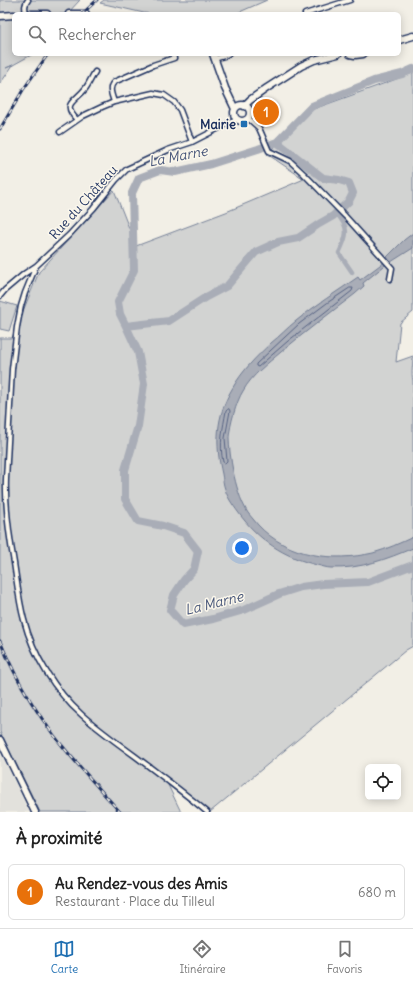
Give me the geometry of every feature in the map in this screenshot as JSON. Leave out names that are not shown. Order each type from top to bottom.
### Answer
[{"type":"street","points":[[26,12],[25,3],[28,0]]},
{"type":"street","points":[[311,12],[342,1],[350,0]]},
{"type":"street","points":[[0,16],[12,15]]},
{"type":"street","points":[[401,39],[413,36]]},
{"type":"street","points":[[214,56],[225,88],[235,109],[235,118],[239,121],[244,121],[248,118],[250,113],[244,106]]},
{"type":"street","points":[[235,109],[239,106],[244,106],[267,88],[301,66],[314,60],[330,56]]},
{"type":"street","points":[[114,102],[110,90],[110,87],[114,82],[153,65],[174,58]]},
{"type":"street","points":[[77,120],[70,110],[70,104],[85,89],[95,72]]},
{"type":"street","points":[[60,132],[89,113],[114,102],[153,93],[164,95],[174,102],[180,110],[192,142]]},
{"type":"street","points":[[248,118],[259,128],[269,151],[290,161],[304,174],[383,257],[392,268],[390,279]]},
{"type":"street","name":"Rue du Château","points":[[0,296],[24,274],[36,266],[69,235],[93,210],[116,180],[127,169],[168,150],[192,142],[237,120]]},
{"type":"street","points":[[36,266],[25,293],[16,327],[11,383],[5,493],[7,523],[21,608],[27,631],[35,652],[50,676],[81,714],[207,812]]},
{"type":"street","points":[[0,740],[35,812]]},
{"type":"shaded area","points":[[0,0],[80,0],[69,12],[12,12],[12,56],[29,56],[13,65],[0,84]]},
{"type":"shaded area","points":[[104,0],[267,0],[240,12],[140,12],[100,3]]},
{"type":"shaded area","points":[[413,73],[413,312],[400,323],[396,362],[413,356],[413,646],[406,650],[210,812],[203,812],[168,785],[181,812],[40,812],[0,732],[0,338],[12,338],[39,272],[114,190],[136,246],[226,212],[304,179],[267,154],[311,110]]},
{"type":"shaded area","points":[[0,301],[17,306],[9,331],[0,329]]},
{"type":"shaded area","points":[[0,753],[6,764],[29,812],[0,812]]},
{"type":"water","points":[[413,233],[413,248],[389,262],[363,283],[364,286],[355,294],[265,365],[247,385],[240,396],[236,407],[229,437],[235,482],[248,513],[270,536],[297,550],[327,557],[358,556],[373,553],[413,537],[413,548],[363,565],[329,568],[305,562],[283,552],[263,539],[246,522],[229,498],[224,485],[218,452],[218,430],[223,409],[240,376],[271,343],[311,309],[358,277],[360,280],[388,259],[387,257]]},
{"type":"waterway","name":"La Marne","points":[[413,69],[402,74],[374,81],[312,106],[277,142],[323,178],[349,183],[353,193],[349,201],[333,216],[298,238],[278,242],[256,252],[227,286],[206,297],[169,321],[126,326],[138,352],[144,384],[138,426],[125,470],[125,499],[138,521],[163,526],[184,533],[198,551],[194,569],[184,580],[174,595],[170,610],[183,625],[213,619],[244,610],[279,594],[301,587],[323,584],[368,582],[413,565]]},
{"type":"waterway","name":"La Marne","points":[[126,326],[120,314],[118,302],[134,270],[132,193],[139,178],[160,170],[175,172],[211,164],[277,142]]},
{"type":"waterway","points":[[336,213],[343,223],[346,231],[339,253],[352,272]]},
{"type":"railway","points":[[84,12],[97,0]]},
{"type":"railway","points":[[0,129],[23,90],[47,56]]},
{"type":"railway","points":[[0,641],[14,671],[39,715],[69,754],[120,812]]},
{"type":"place","name":"Au Rendez-vous des Amis","points":[[266,112]]},
{"type":"place","name":"Mairie","points":[[244,124]]}]
